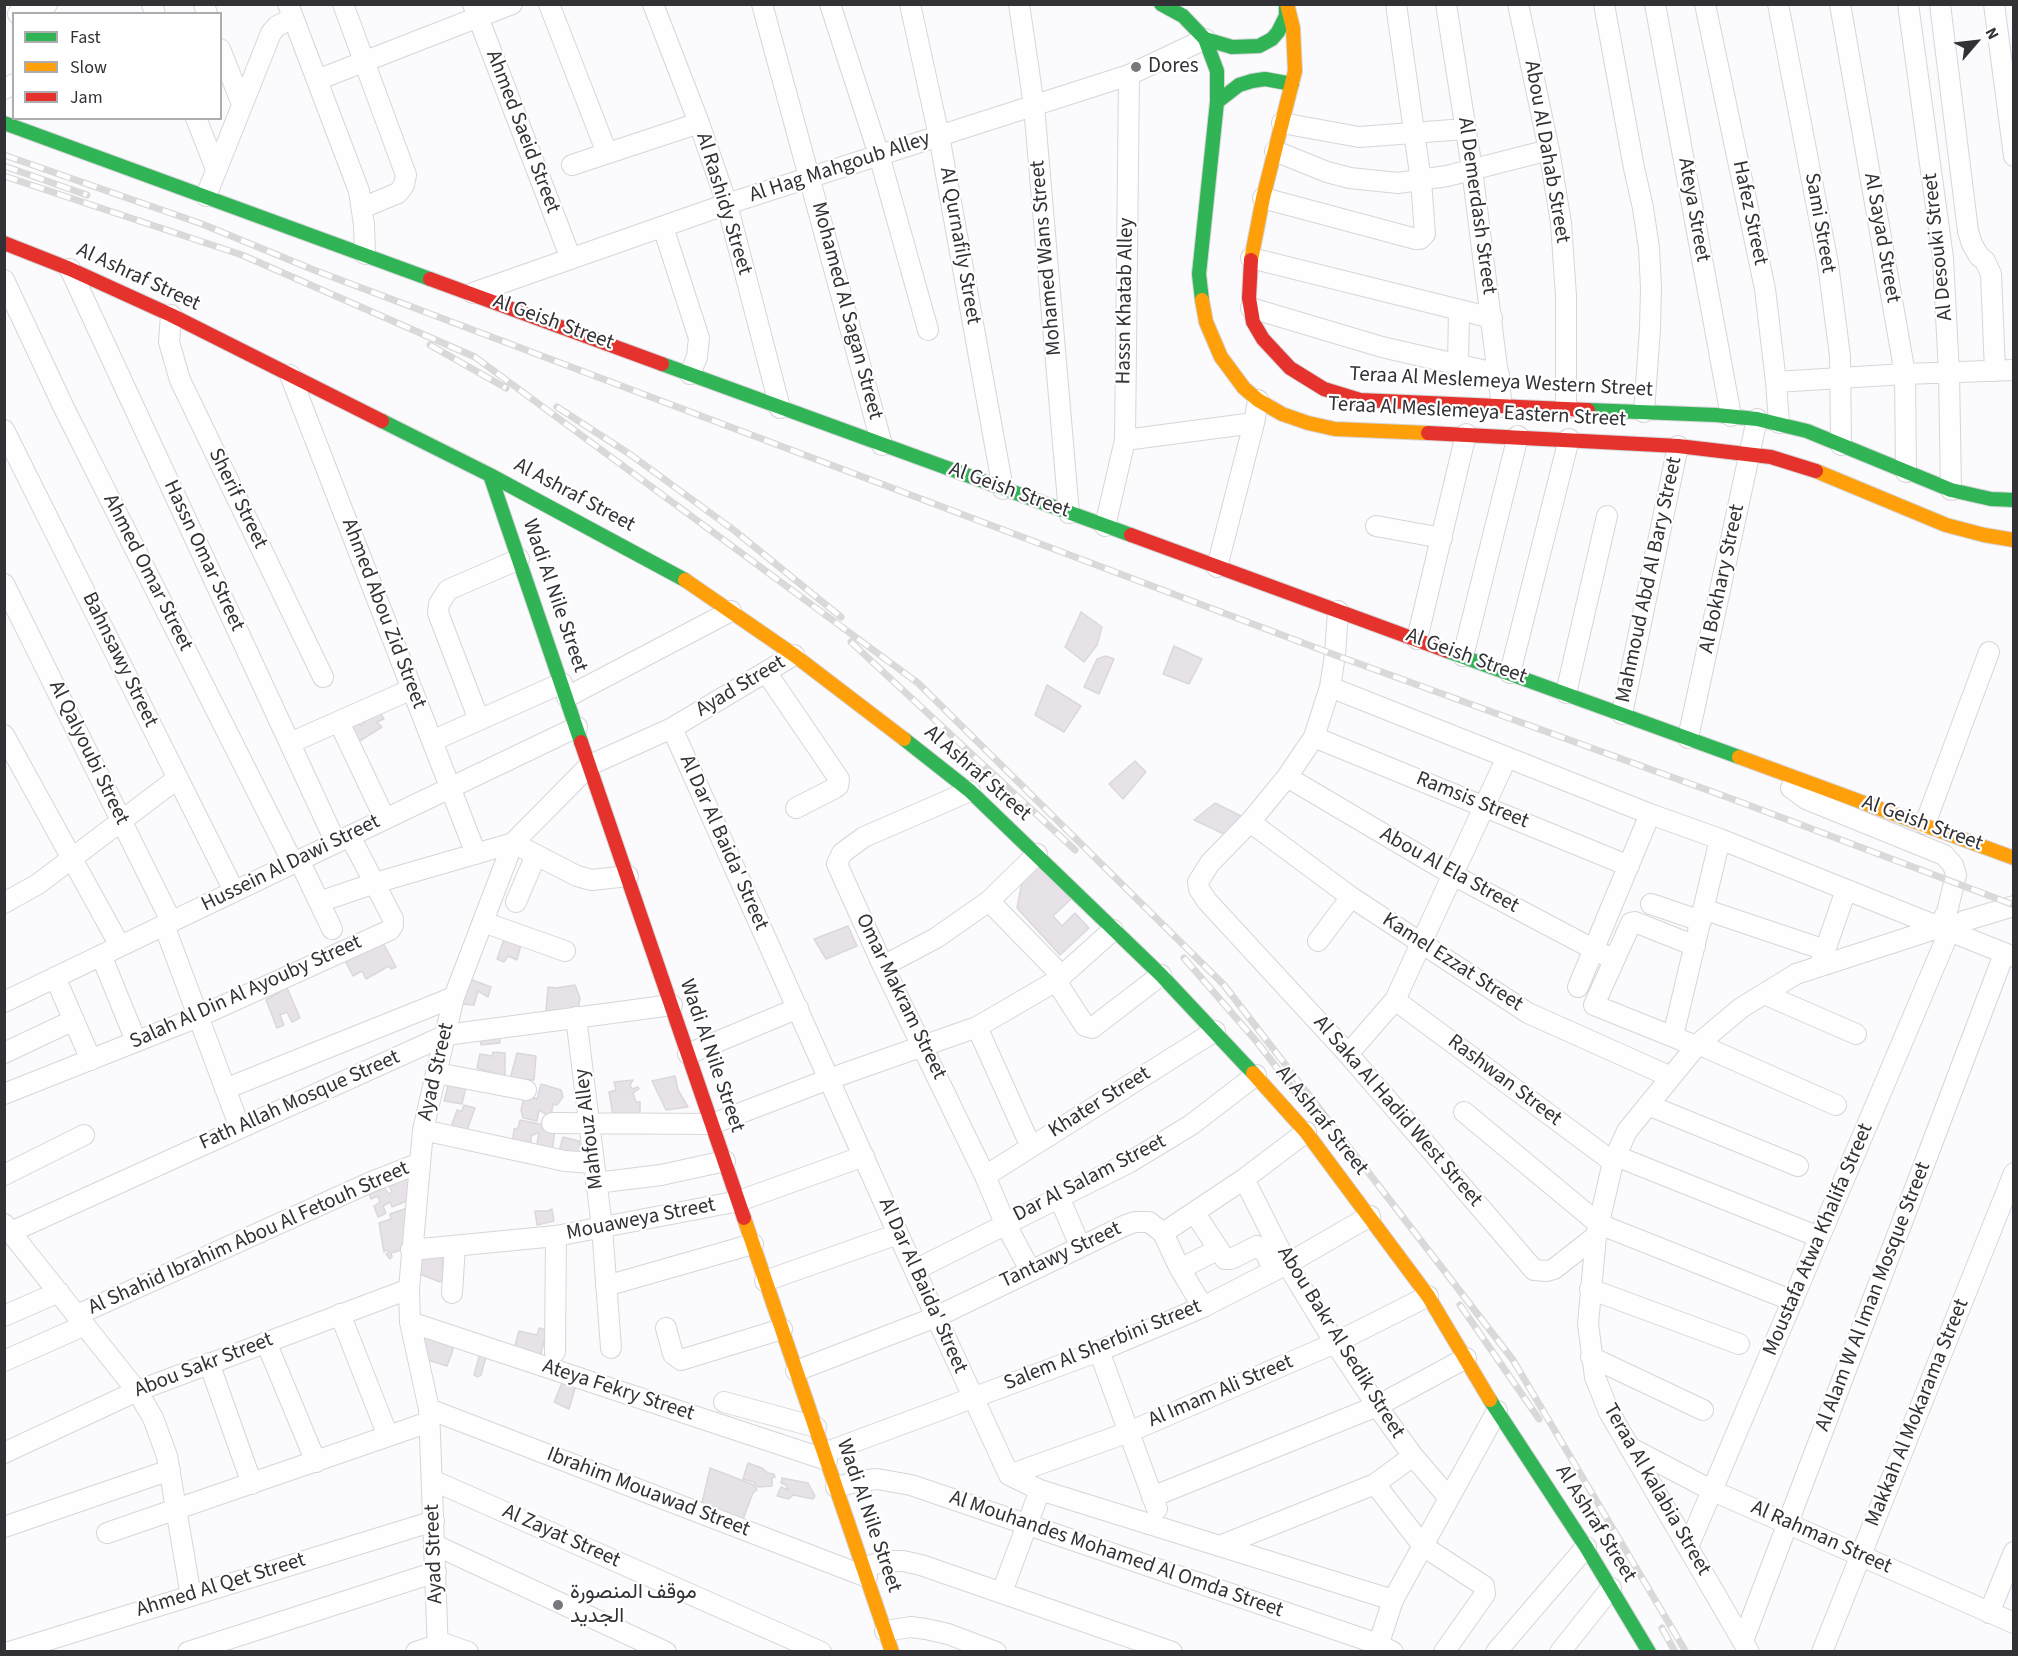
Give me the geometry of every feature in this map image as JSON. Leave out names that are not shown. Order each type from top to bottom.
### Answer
[{"type":"street","points":[[24,12],[46,4]]},
{"type":"street","points":[[343,4],[406,175],[404,185],[398,193],[362,207]]},
{"type":"street","points":[[317,80],[365,62],[475,11],[512,4]]},
{"type":"street","points":[[549,4],[607,153]]},
{"type":"street","name":"Al Rashidy Street","points":[[653,4],[699,123],[727,204],[780,408]]},
{"type":"street","name":"Mohamed Al Sagan Street","points":[[762,4],[882,445]]},
{"type":"street","points":[[830,4],[879,155],[928,330]]},
{"type":"street","name":"Al Qurnafily Street","points":[[910,4],[939,136],[1003,489]]},
{"type":"street","name":"Mohamed Wans Street","points":[[1019,4],[1034,105],[1069,513]]},
{"type":"street","name":"Teraa Al Meslemeya Eastern Street","points":[[1161,4],[1183,16],[1205,39],[1217,71],[1217,102],[1199,274],[1200,290],[1206,321],[1221,357],[1244,387],[1258,400],[1282,414],[1335,429],[1569,439],[1678,446],[1771,457],[1817,471],[1946,525],[2013,540]]},
{"type":"street","points":[[1205,39],[1232,47],[1259,46],[1278,32],[1286,16],[1287,4]]},
{"type":"street","name":"Teraa Al Meslemeya Western Street","points":[[1287,4],[1295,43],[1295,71],[1263,198],[1251,258],[1249,298],[1253,322],[1276,355],[1290,368],[1324,389],[1360,400],[1731,416],[1779,423],[1807,431],[1951,490],[1990,499],[2013,500]]},
{"type":"street","points":[[1263,198],[1416,239],[1423,237],[1425,230],[1421,181],[1396,4]]},
{"type":"street","name":"Al Demerdash Street","points":[[1446,4],[1472,169],[1502,407]]},
{"type":"street","name":"Abou Al Dahab Street","points":[[1518,4],[1559,204],[1565,260],[1566,409]]},
{"type":"street","points":[[1604,4],[1649,248],[1651,298],[1644,412]]},
{"type":"street","name":"Ateya Street","points":[[1655,4],[1731,416]]},
{"type":"street","name":"Hafez Street","points":[[1705,4],[1765,289],[1779,423]]},
{"type":"street","name":"Sami Street","points":[[1778,4],[1828,264],[1840,356],[1841,445]]},
{"type":"street","name":"Al Sayad Street","points":[[1840,4],[1905,374],[1906,472]]},
{"type":"street","name":"Al Desouki Street","points":[[1908,4],[1943,258],[1949,373],[1951,490]]},
{"type":"street","points":[[1776,382],[2004,371],[1991,274],[1985,261],[1972,244],[1968,231],[1940,4]]},
{"type":"street","points":[[1994,4],[2013,156]]},
{"type":"street","points":[[206,196],[271,33],[290,11],[353,174],[362,207],[365,254]]},
{"type":"street","name":"Ahmed Saeid Street","points":[[475,11],[571,259]]},
{"type":"street","name":"Al Hag Mahgoub Alley","points":[[473,293],[727,204],[1129,75],[1205,39]]},
{"type":"street","points":[[222,54],[242,104]]},
{"type":"street","name":"Hassn Khatab Alley","points":[[1105,526],[1125,440],[1129,75]]},
{"type":"street","points":[[1217,102],[1233,89],[1251,81],[1272,79],[1292,84]]},
{"type":"street","points":[[197,120],[216,169]]},
{"type":"street","name":"Al Geish Street","points":[[4,123],[2013,858]]},
{"type":"street","points":[[572,165],[699,123]]},
{"type":"street","points":[[1282,123],[1359,137],[1466,129]]},
{"type":"street","points":[[1275,151],[1327,172],[1350,178],[1398,183],[1421,181],[1549,150]]},
{"type":"street","points":[[663,226],[699,338],[697,357],[690,374]]},
{"type":"street","name":"Al Ashraf Street","points":[[4,243],[70,269],[171,315],[490,475],[678,575],[794,655],[922,752],[969,791],[1161,975],[1256,1075],[1306,1132],[1428,1296],[1497,1411],[1586,1547],[1649,1652]]},
{"type":"street","points":[[1251,258],[1492,318]]},
{"type":"street","name":"Hassn Omar Street","points":[[70,269],[290,743],[343,839]]},
{"type":"street","name":"Ahmed Omar Street","points":[[4,280],[70,419],[332,929]]},
{"type":"street","points":[[1251,308],[1382,347],[1499,374]]},
{"type":"street","points":[[1458,365],[1459,310]]},
{"type":"street","name":"Sherif Street","points":[[171,315],[169,342],[180,380],[323,677]]},
{"type":"street","name":"Ahmed Abou Zid Street","points":[[290,375],[476,854]]},
{"type":"street","points":[[1217,567],[1258,400]]},
{"type":"street","name":"Al Bokhary Street","points":[[1688,738],[1757,419]]},
{"type":"street","points":[[1125,440],[1254,423]]},
{"type":"street","name":"Bahnsawy Street","points":[[4,430],[234,891]]},
{"type":"street","points":[[1417,639],[1466,434]]},
{"type":"street","points":[[1464,656],[1518,436]]},
{"type":"street","points":[[1510,673],[1569,439]]},
{"type":"street","name":"Mahmoud Abd Al Bary Street","points":[[1622,714],[1678,446]]},
{"type":"street","name":"Wadi Al Nile Street","points":[[490,475],[892,1652]]},
{"type":"street","points":[[1566,693],[1607,516]]},
{"type":"street","points":[[1376,526],[1442,538]]},
{"type":"street","points":[[478,720],[438,613],[439,604],[448,590],[519,559]]},
{"type":"street","name":"Al Qalyoubi Street","points":[[4,584],[122,820],[168,923],[198,1017],[240,1128]]},
{"type":"street","points":[[432,741],[478,720],[564,690],[731,611]]},
{"type":"street","points":[[1250,822],[1287,777],[1314,737],[1330,687],[1338,611]]},
{"type":"street","points":[[1925,824],[1989,652]]},
{"type":"street","name":"Ayad Street","points":[[437,1646],[429,1416],[410,1322],[409,1289],[423,1130],[454,997],[513,843],[590,765],[672,728],[794,655]]},
{"type":"street","points":[[766,672],[839,779],[836,788],[796,808]]},
{"type":"street","points":[[1330,687],[1650,814],[1720,839],[2009,956]]},
{"type":"street","points":[[290,743],[412,689]]},
{"type":"street","points":[[339,722],[385,819]]},
{"type":"street","name":"Hussein Al Dawi Street","points":[[4,1002],[577,727]]},
{"type":"street","name":"Al Dar Al Baida' Street","points":[[672,728],[898,1234],[1009,1475]]},
{"type":"street","points":[[4,735],[120,946]]},
{"type":"street","name":"Ramsis Street","points":[[1314,737],[1629,866]]},
{"type":"street","points":[[1348,1054],[1395,1000],[1507,757]]},
{"type":"street","name":"Moustafa Atwa Khalifa Street","points":[[1688,1547],[1819,1237],[1944,930],[1956,875],[1953,865],[1944,855],[1806,799],[1790,787],[1778,771]]},
{"type":"street","name":"Abou Al Ela Street","points":[[1287,777],[1453,875],[1614,960]]},
{"type":"street","points":[[4,903],[38,884],[178,778]]},
{"type":"street","name":"Omar Makram Street","points":[[969,791],[864,837],[849,846],[838,859],[839,872],[985,1176],[1005,1223],[1030,1270]]},
{"type":"street","points":[[1578,987],[1650,814]]},
{"type":"street","name":"Kamel Ezzat Street","points":[[1250,822],[1351,897],[1528,1013],[1671,1077]]},
{"type":"street","name":"Al Saka Al Hadid West Street","points":[[1250,822],[1203,873],[1198,882],[1199,889],[1207,901],[1348,1054],[1534,1270],[1554,1269],[1598,1230]]},
{"type":"street","name":"Salah Al Din Al Ayouby Street","points":[[4,1094],[198,1017],[390,930],[393,919],[375,883],[343,839]]},
{"type":"street","points":[[1673,1036],[1720,839]]},
{"type":"street","points":[[319,902],[375,883],[513,843],[578,876],[591,880],[628,876]]},
{"type":"street","points":[[883,966],[936,938],[989,902],[1037,854]]},
{"type":"street","points":[[516,902],[536,855]]},
{"type":"street","points":[[1651,904],[1702,915],[1822,958],[1846,890]]},
{"type":"street","points":[[1318,941],[1351,897]]},
{"type":"street","points":[[989,902],[1059,978],[1085,1026],[1092,1028],[1161,975]]},
{"type":"street","name":"Teraa Al kalabia Street","points":[[1746,1646],[1609,1413],[1595,1377],[1588,1323],[1590,1289],[1598,1230],[1614,1159],[1627,1131],[1697,1045],[1741,1008],[1822,958],[1944,930],[1964,921],[2013,906]]},
{"type":"street","points":[[483,922],[565,951]]},
{"type":"street","points":[[1695,946],[1633,922],[1594,1005],[1697,1045],[1836,1105]]},
{"type":"street","points":[[552,1123],[712,1124],[829,1079],[977,1027],[1059,978],[1113,930]]},
{"type":"street","points":[[102,955],[136,1041]]},
{"type":"street","name":"Al Alam W Al Iman Mosque Street","points":[[1746,1646],[1787,1523],[2009,956]]},
{"type":"street","points":[[55,977],[91,1059]]},
{"type":"street","points":[[1764,994],[1856,1034]]},
{"type":"street","points":[[225,1089],[454,997]]},
{"type":"street","name":"Rashwan Street","points":[[1395,1000],[1614,1159],[1819,1237]]},
{"type":"street","name":"Fath Allah Mosque Street","points":[[10,1237],[240,1128],[446,1035],[672,1005]]},
{"type":"street","points":[[688,1054],[798,1008]]},
{"type":"street","name":"Mahfouz Alley","points":[[576,1017],[602,1227],[611,1348]]},
{"type":"street","points":[[4,1053],[74,1020]]},
{"type":"street","points":[[977,1027],[1031,1147]]},
{"type":"street","name":"Khater Street","points":[[985,1176],[1215,1031]]},
{"type":"street","points":[[437,1073],[526,1090]]},
{"type":"street","name":"Dar Al Salam Street","points":[[915,1270],[1130,1162],[1191,1125],[1256,1075]]},
{"type":"street","points":[[1648,1105],[1798,1166]]},
{"type":"street","points":[[1464,1112],[1598,1230],[1792,1301]]},
{"type":"street","points":[[423,1130],[565,1161],[595,1173],[661,1175],[725,1161]]},
{"type":"street","points":[[1203,1306],[1180,1269],[1163,1233],[1244,1179],[1306,1132]]},
{"type":"street","points":[[4,1175],[84,1135]]},
{"type":"street","name":"Mouaweya Street","points":[[411,1250],[556,1236],[739,1201],[864,1156]]},
{"type":"street","name":"Al Shahid Ibrahim Abou Al Fetouh Street","points":[[4,1361],[81,1320],[371,1182],[420,1163]]},
{"type":"street","name":"Makkah Al Mokarama Street","points":[[1822,1652],[2013,1173]]},
{"type":"street","name":"Abou Bakr Al Sedik Street","points":[[1244,1179],[1280,1267],[1413,1456],[1449,1498]]},
{"type":"street","points":[[1059,1197],[1080,1246]]},
{"type":"street","points":[[1194,1212],[1225,1259],[1229,1260],[1254,1246],[1259,1246],[1280,1267]]},
{"type":"street","name":"Salem Al Sherbini Street","points":[[825,1457],[973,1398],[1099,1352],[1203,1306],[1280,1267],[1370,1216]]},
{"type":"street","name":"Tantawy Street","points":[[796,1371],[936,1317],[1080,1246],[1135,1222],[1152,1223],[1163,1233]]},
{"type":"street","points":[[765,1281],[898,1234]]},
{"type":"street","points":[[555,1352],[556,1236]]},
{"type":"street","points":[[10,1237],[59,1292],[137,1390],[153,1418],[170,1470],[191,1596]]},
{"type":"street","points":[[606,1286],[753,1244]]},
{"type":"street","points":[[452,1293],[455,1246]]},
{"type":"street","points":[[1180,1269],[1217,1250]]},
{"type":"street","name":"Abou Sakr Street","points":[[4,1453],[137,1390],[409,1289]]},
{"type":"street","points":[[1590,1289],[1739,1344]]},
{"type":"street","points":[[4,1316],[59,1292]]},
{"type":"street","name":"Al Imam Ali Street","points":[[1009,1475],[1129,1432],[1335,1343],[1428,1296]]},
{"type":"street","points":[[340,1314],[388,1437]]},
{"type":"street","name":"Ateya Fekry Street","points":[[410,1322],[825,1457]]},
{"type":"street","points":[[666,1328],[672,1354],[681,1360],[782,1329]]},
{"type":"street","points":[[266,1342],[316,1462]]},
{"type":"street","points":[[1099,1352],[1164,1527]]},
{"type":"street","points":[[1591,1357],[1703,1410]]},
{"type":"street","points":[[1152,1497],[1377,1406],[1466,1358]]},
{"type":"street","points":[[209,1363],[252,1484]]},
{"type":"street","points":[[724,1402],[816,1427]]},
{"type":"street","points":[[1382,1649],[1393,1600],[1497,1411]]},
{"type":"street","points":[[107,1533],[388,1437],[429,1416]]},
{"type":"street","name":"Ibrahim Mouawad Street","points":[[429,1416],[865,1573]]},
{"type":"street","name":"Al Rahman Street","points":[[1631,1448],[1713,1491],[2013,1623]]},
{"type":"street","points":[[1222,1545],[1375,1484],[1413,1456]]},
{"type":"street","points":[[4,1527],[170,1470]]},
{"type":"street","points":[[1009,1475],[1040,1490],[1393,1600]]},
{"type":"street","name":"Al Mouhandes Mohamed Al Omda Street","points":[[836,1487],[877,1479],[894,1480],[911,1485],[1382,1649]]},
{"type":"street","name":"Al Zayat Street","points":[[432,1480],[821,1652]]},
{"type":"street","points":[[1375,1484],[1423,1546],[1484,1586],[1485,1594],[1444,1652]]},
{"type":"street","points":[[1002,1592],[1040,1490]]},
{"type":"street","name":"Ahmed Al Qet Street","points":[[9,1652],[434,1521]]},
{"type":"street","points":[[435,1545],[666,1652]]},
{"type":"street","points":[[1496,1652],[1586,1547]]},
{"type":"street","points":[[1989,1612],[2013,1552]]},
{"type":"street","points":[[865,1573],[884,1561],[903,1560],[1172,1652]]},
{"type":"street","points":[[188,1652],[436,1572]]},
{"type":"street","points":[[1560,1652],[1611,1587]]},
{"type":"street","points":[[885,1631],[911,1627],[926,1629],[948,1634],[996,1652]]},
{"type":"street","points":[[416,1652],[437,1646],[468,1652]]},
{"type":"building","points":[[1081,612],[1102,627],[1097,645],[1084,662],[1065,647]]},
{"type":"building","points":[[1174,646],[1202,659],[1189,684],[1163,674]]},
{"type":"building","points":[[1106,656],[1114,659],[1099,694],[1084,687],[1097,659]]},
{"type":"building","points":[[1047,685],[1081,706],[1064,732],[1035,715]]},
{"type":"building","points":[[378,709],[384,719],[377,722],[382,727],[355,744],[345,723],[358,719],[361,726],[366,721],[364,716]]},
{"type":"building","points":[[1135,761],[1146,772],[1123,799],[1109,784]]},
{"type":"building","points":[[1215,803],[1243,817],[1224,834],[1194,820]]},
{"type":"building","points":[[1040,865],[1071,899],[1053,916],[1062,926],[1075,913],[1089,928],[1060,955],[1017,908],[1022,882]]},
{"type":"building","points":[[848,926],[857,946],[826,959],[814,939]]},
{"type":"building","points":[[380,937],[396,967],[391,969],[389,966],[366,979],[362,971],[353,976],[342,955]]},
{"type":"building","points":[[504,939],[522,941],[517,960],[508,956],[504,962],[497,959]]},
{"type":"building","points":[[467,978],[491,987],[488,997],[478,991],[474,1005],[460,1004]]},
{"type":"building","points":[[285,983],[300,1018],[292,1022],[287,1012],[280,1015],[284,1025],[277,1028],[266,1000],[280,992],[278,987]]},
{"type":"building","points":[[575,985],[580,998],[578,1010],[546,1011],[548,987]]},
{"type":"building","points":[[499,1030],[500,1043],[481,1045],[479,1032]]},
{"type":"building","points":[[493,1052],[505,1053],[505,1077],[477,1068],[480,1054],[492,1056]]},
{"type":"building","points":[[517,1053],[536,1056],[534,1080],[510,1079]]},
{"type":"building","points":[[675,1076],[678,1090],[688,1107],[666,1110],[652,1081]]},
{"type":"building","points":[[450,1078],[467,1083],[462,1104],[444,1101]]},
{"type":"building","points":[[633,1080],[630,1085],[632,1089],[638,1087],[639,1089],[633,1093],[636,1102],[640,1102],[640,1113],[628,1116],[613,1115],[609,1092],[616,1090],[614,1082]]},
{"type":"building","points":[[541,1084],[561,1090],[563,1097],[557,1105],[553,1104],[551,1117],[539,1110],[537,1121],[523,1118],[521,1110],[525,1094],[537,1099]]},
{"type":"building","points":[[464,1105],[475,1108],[466,1133],[451,1127],[457,1110],[462,1111]]},
{"type":"building","points":[[520,1120],[555,1127],[552,1155],[536,1150],[539,1132],[531,1136],[531,1149],[512,1145],[514,1129],[518,1128]]},
{"type":"building","points":[[563,1137],[579,1141],[583,1160],[574,1159],[568,1150],[564,1157],[558,1155]]},
{"type":"building","points":[[409,1173],[410,1186],[407,1201],[392,1207],[390,1202],[383,1206],[386,1213],[378,1217],[374,1206],[380,1202],[378,1196],[371,1199],[369,1194],[384,1188],[389,1194],[392,1192],[388,1183]]},
{"type":"building","points":[[407,1208],[405,1249],[391,1253],[390,1259],[386,1254],[389,1252],[387,1250],[384,1252],[379,1223],[391,1219],[390,1214]]},
{"type":"building","points":[[552,1209],[554,1221],[537,1225],[535,1211]]},
{"type":"building","points":[[442,1256],[443,1279],[440,1282],[417,1273],[418,1258]]},
{"type":"building","points":[[539,1328],[547,1330],[539,1361],[513,1353],[519,1331],[537,1335]]},
{"type":"building","points":[[421,1332],[451,1343],[453,1350],[447,1366],[421,1358]]},
{"type":"building","points":[[480,1353],[486,1357],[481,1375],[478,1377],[474,1375]]},
{"type":"building","points":[[560,1377],[576,1385],[569,1409],[554,1402],[562,1383],[560,1380],[556,1381]]},
{"type":"building","points":[[748,1463],[774,1474],[772,1486],[758,1487],[754,1482],[743,1479]]},
{"type":"building","points":[[710,1468],[754,1485],[757,1490],[753,1493],[740,1527],[695,1508],[697,1500],[702,1503]]},
{"type":"building","points":[[782,1478],[808,1483],[815,1496],[813,1499],[793,1495],[789,1499],[777,1496],[781,1487],[788,1490],[786,1485],[781,1483]]},
{"type":"railway","points":[[4,155],[202,224],[314,270],[1335,655],[1735,800],[2014,905]]},
{"type":"railway","points":[[4,166],[87,195]]},
{"type":"railway","points":[[4,176],[242,255],[475,357],[918,683],[1224,985],[1513,1360],[1686,1652]]},
{"type":"railway","points":[[430,345],[506,388]]},
{"type":"railway","points":[[557,407],[631,455],[735,531],[841,617]]},
{"type":"railway","points":[[851,642],[1075,850]]},
{"type":"railway","points":[[1184,958],[1257,1042],[1297,1094]]},
{"type":"railway","points":[[1460,1305],[1539,1419]]},
{"type":"railway","points":[[1662,1628],[1675,1652]]},
{"type":"traffic: fast","points":[[1161,4],[1183,16],[1205,39],[1217,71],[1217,102],[1199,274],[1202,300]]},
{"type":"traffic: fast","points":[[1205,39],[1232,47],[1259,46],[1272,39],[1278,32],[1286,16],[1286,4]]},
{"type":"traffic: fast","points":[[1217,102],[1239,85],[1252,81],[1265,79],[1292,84]]},
{"type":"traffic: fast","points":[[4,123],[430,279]]},
{"type":"traffic: fast","points":[[662,364],[1131,535]]},
{"type":"traffic: fast","points":[[1588,410],[1716,415],[1757,419],[1807,431],[1951,490],[1991,499],[2014,500]]},
{"type":"traffic: fast","points":[[382,421],[490,475],[685,580]]},
{"type":"traffic: fast","points":[[490,475],[581,742]]},
{"type":"traffic: fast","points":[[1447,651],[1739,757]]},
{"type":"traffic: fast","points":[[904,739],[970,791],[1161,975],[1253,1073]]},
{"type":"traffic: fast","points":[[1490,1400],[1586,1547],[1649,1652]]},
{"type":"traffic: slow","points":[[1251,260],[1263,198],[1295,71],[1293,28],[1287,4]]},
{"type":"traffic: slow","points":[[1202,300],[1206,322],[1221,357],[1244,388],[1258,400],[1282,414],[1335,429],[1428,433]]},
{"type":"traffic: slow","points":[[1816,471],[1946,525],[2014,540]]},
{"type":"traffic: slow","points":[[685,580],[794,655],[904,739]]},
{"type":"traffic: slow","points":[[1739,757],[2014,858]]},
{"type":"traffic: slow","points":[[1253,1073],[1306,1132],[1428,1296],[1490,1400]]},
{"type":"traffic: slow","points":[[744,1218],[892,1652]]},
{"type":"traffic: jam","points":[[4,243],[70,269],[171,315],[382,421]]},
{"type":"traffic: jam","points":[[1251,260],[1249,298],[1253,322],[1263,339],[1290,368],[1324,389],[1360,400],[1588,410]]},
{"type":"traffic: jam","points":[[430,279],[662,364]]},
{"type":"traffic: jam","points":[[1428,433],[1678,446],[1771,457],[1816,471]]},
{"type":"traffic: jam","points":[[1131,535],[1447,651]]},
{"type":"traffic: jam","points":[[581,742],[744,1218]]},
{"type":"place","name":"Dores","points":[[1136,67]]},
{"type":"place","name":"موقف المنصورة الجديد","points":[[558,1605]]}]
